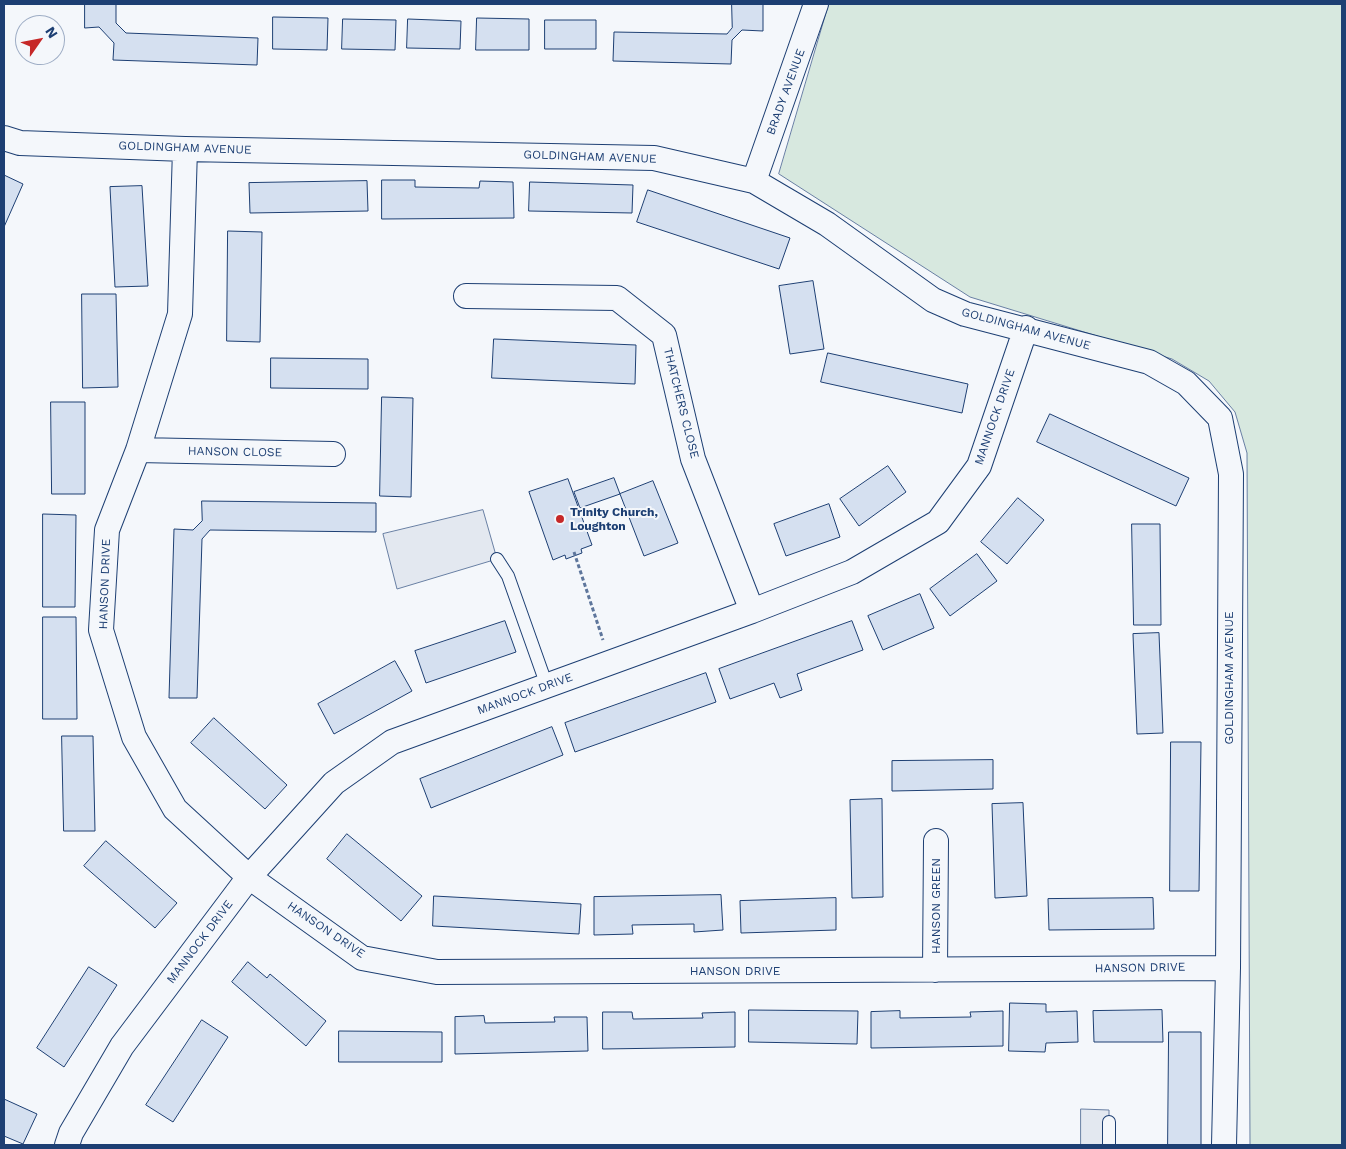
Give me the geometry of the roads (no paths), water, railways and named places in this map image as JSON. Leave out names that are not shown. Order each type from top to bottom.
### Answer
[{"type":"street","name":"BRADY AVENUE","points":[[754,181],[816,4]]},
{"type":"street","name":"GOLDINGHAM AVENUE","points":[[4,138],[20,142],[185,149],[654,158],[754,181],[827,224],[933,300],[965,314],[1026,328],[1149,362],[1186,383],[1220,418],[1230,474],[1228,968],[1224,1145]]},
{"type":"street","name":"HANSON DRIVE","points":[[185,149],[180,314],[138,450],[107,530],[101,630],[134,737],[175,810],[250,877],[362,958],[437,972],[1228,968]]},
{"type":"street","name":"THATCHERS CLOSE","points":[[466,296],[617,298],[664,335],[694,459],[752,611]]},
{"type":"street","name":"MANNOCK DRIVE","points":[[67,1145],[71,1133],[122,1046],[250,877],[334,783],[392,742],[752,611],[852,572],[938,522],[979,466],[1026,328]]},
{"type":"street","name":"HANSON CLOSE","points":[[138,450],[333,454]]},
{"type":"street","name":"HANSON GREEN","points":[[935,970],[936,841]]},
{"type":"lane","points":[[497,559],[508,576],[546,686]]},
{"type":"lane","points":[[1109,1122],[1109,1145]]},
{"type":"place","name":"Trinity Church, Loughton","points":[[560,519]]}]
